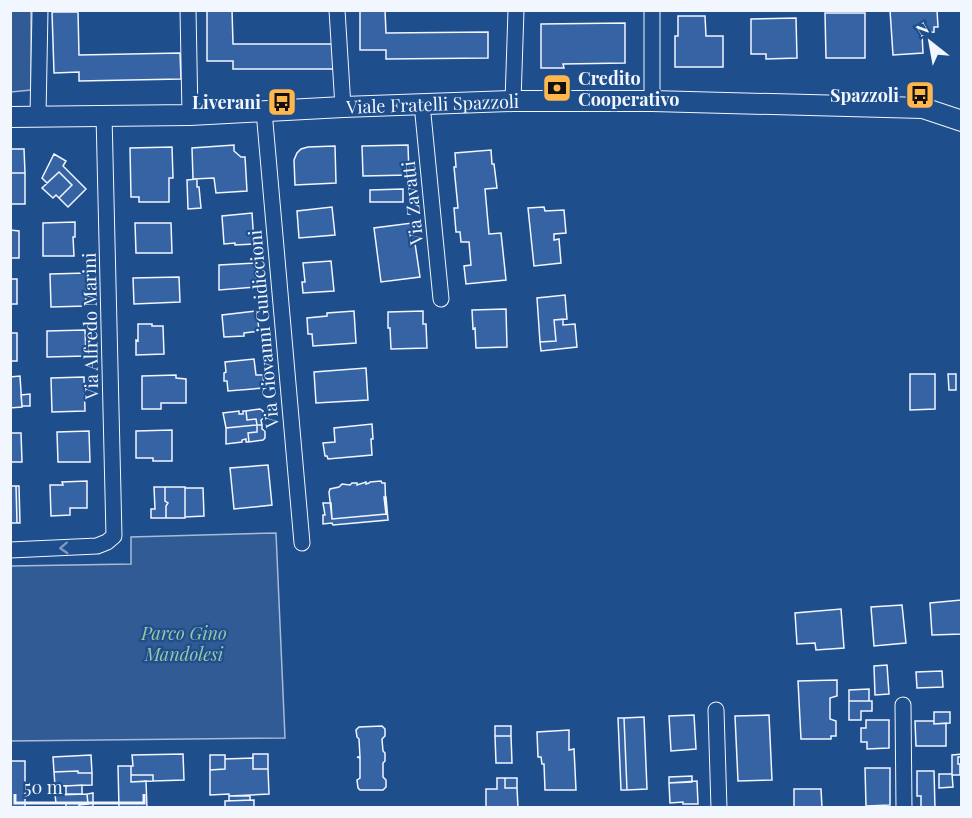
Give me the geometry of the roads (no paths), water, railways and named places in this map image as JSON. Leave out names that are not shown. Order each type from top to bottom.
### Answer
[{"type":"street","points":[[38,116],[40,10]]},
{"type":"street","points":[[188,10],[190,115]]},
{"type":"street","points":[[337,10],[343,106]]},
{"type":"street","points":[[513,101],[516,10]]},
{"type":"street","points":[[652,10],[652,101]]},
{"type":"street","name":"Viale Fratelli Spazzoli","points":[[10,117],[190,115],[343,106],[513,101],[652,101],[923,108],[962,121]]},
{"type":"street","name":"Via Zavatti","points":[[422,104],[441,299]]},
{"type":"street","name":"Via Giovanni Guidiccioni","points":[[264,111],[302,543]]},
{"type":"street","name":"Via Alfredo Marini","points":[[10,550],[97,546],[114,536],[104,116]]},
{"type":"street","points":[[903,705],[904,807]]},
{"type":"street","points":[[716,710],[719,807]]},
{"type":"place","name":"Credito Cooperativo","points":[[557,88]]},
{"type":"place","name":"Spazzoli","points":[[920,95]]},
{"type":"place","name":"Liverani","points":[[282,102]]},
{"type":"park label","name":"Parco Gino Mandolesi","points":[[184,643]]}]
